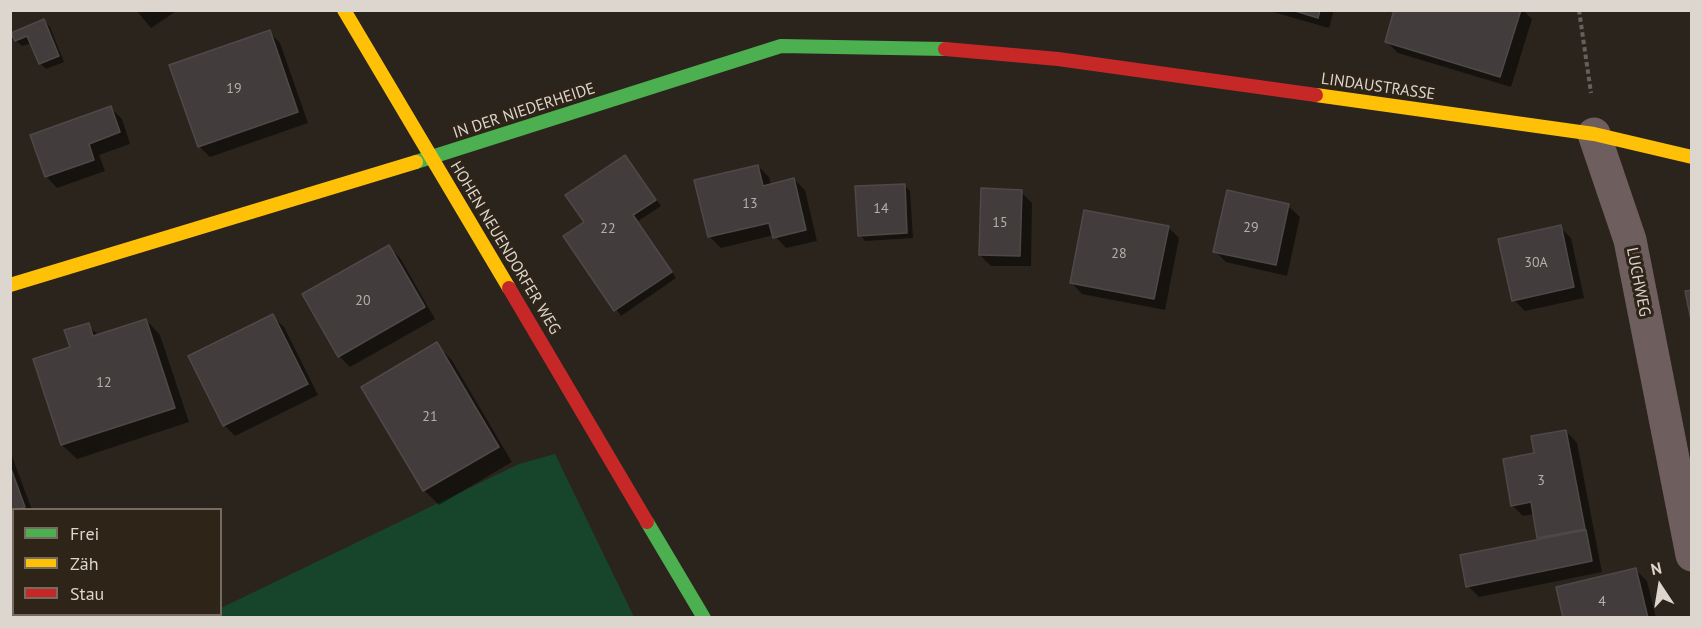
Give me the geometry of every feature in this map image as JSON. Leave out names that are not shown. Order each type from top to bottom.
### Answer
[{"type":"street","name":"HOHEN NEUENDORFER WEG","points":[[344,10],[704,618]]},
{"type":"street","name":"IN DER NIEDERHEIDE","points":[[10,285],[432,157],[781,46],[929,48],[1058,59]]},
{"type":"street","name":"LINDAUSTRASSE","points":[[1058,59],[1594,134],[1692,157]]},
{"type":"street","name":"LUCHWEG","points":[[1594,134],[1630,240],[1692,555]]},
{"type":"path","points":[[1579,10],[1590,74],[1594,134]]},
{"type":"green space","points":[[555,454],[634,617],[201,617],[222,616],[222,608],[519,464]]},
{"type":"building","points":[[1292,10],[1320,10],[1318,18]]},
{"type":"building","points":[[1394,10],[1521,10],[1500,77],[1385,42]]},
{"type":"building","points":[[44,19],[59,56],[39,64],[27,36],[15,41],[11,33]]},
{"type":"building","points":[[270,30],[298,112],[198,147],[169,65]]},
{"type":"building","points":[[111,106],[120,132],[89,144],[94,160],[45,177],[30,135]]},
{"type":"building","points":[[625,155],[656,200],[633,215],[672,272],[614,311],[563,236],[584,222],[565,195]]},
{"type":"building","points":[[758,165],[763,186],[794,178],[806,230],[773,238],[769,223],[708,237],[694,180]]},
{"type":"building","points":[[905,184],[907,233],[858,236],[855,186]]},
{"type":"building","points":[[981,188],[1022,190],[1020,256],[979,255]]},
{"type":"building","points":[[1227,190],[1289,204],[1276,265],[1213,252]]},
{"type":"building","points":[[1084,210],[1169,226],[1154,299],[1070,283]]},
{"type":"building","points":[[1561,225],[1574,287],[1512,301],[1498,239]]},
{"type":"building","points":[[389,245],[425,307],[338,357],[302,294]]},
{"type":"building","points":[[1692,290],[1692,325],[1685,291]]},
{"type":"building","points":[[273,314],[308,384],[223,426],[188,356]]},
{"type":"building","points":[[146,319],[175,408],[61,445],[33,359],[70,347],[64,330],[89,323],[93,336]]},
{"type":"building","points":[[437,342],[499,447],[423,491],[361,387]]},
{"type":"building","points":[[1566,430],[1585,529],[1537,538],[1531,502],[1511,506],[1503,459],[1534,453],[1531,436]]},
{"type":"building","points":[[10,466],[25,507],[12,508],[10,512]]},
{"type":"building","points":[[1586,530],[1592,561],[1466,587],[1460,555]]},
{"type":"building","points":[[1636,568],[1648,618],[1563,618],[1556,587]]},
{"type":"traffic: fast","points":[[416,162],[781,46],[945,49]]},
{"type":"traffic: fast","points":[[647,522],[704,618]]},
{"type":"traffic: slow","points":[[344,10],[509,288]]},
{"type":"traffic: slow","points":[[1316,95],[1594,134],[1692,157]]},
{"type":"traffic: slow","points":[[10,285],[416,162]]},
{"type":"traffic: jam","points":[[945,49],[1058,59],[1316,95]]},
{"type":"traffic: jam","points":[[509,288],[647,522]]}]
